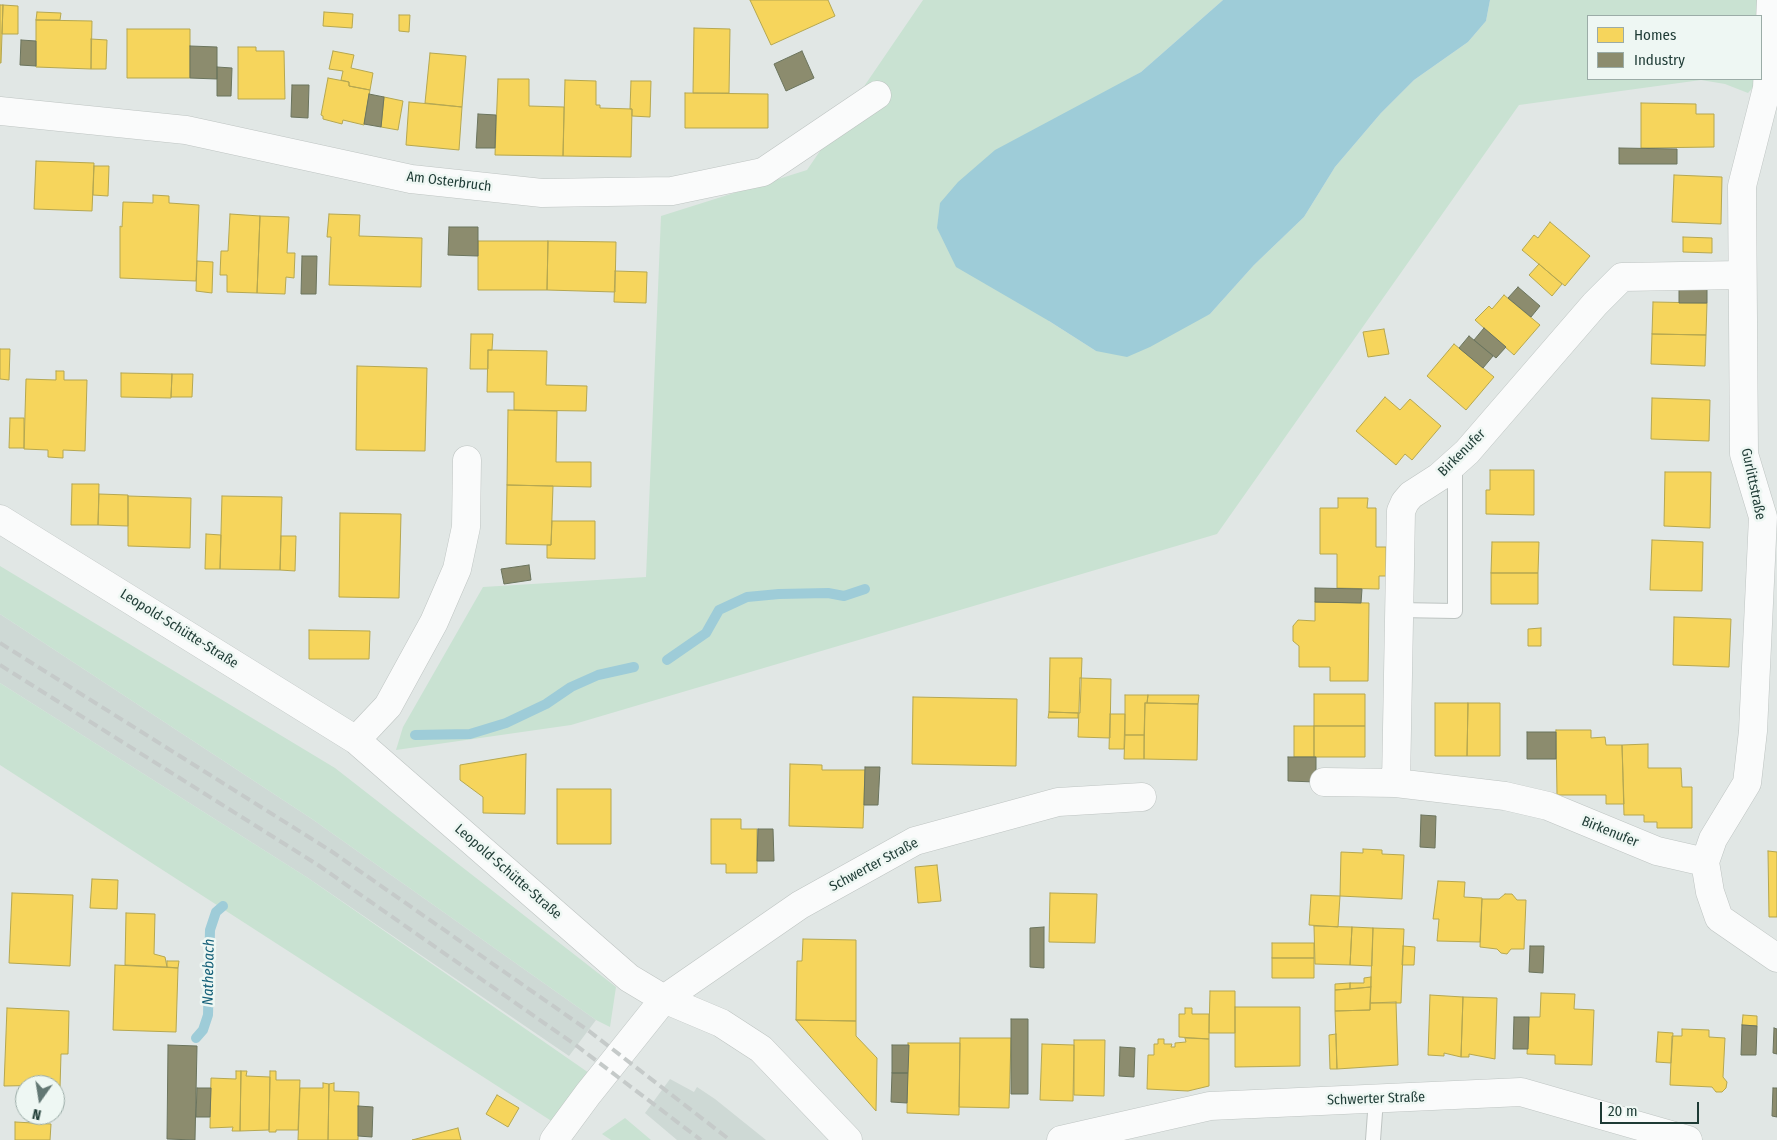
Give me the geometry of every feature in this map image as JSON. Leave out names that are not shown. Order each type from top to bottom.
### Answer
[{"type":"street","name":"Gurlittstraße","points":[[1772,0],[1767,88],[1742,186],[1741,275],[1744,454],[1770,517],[1753,731],[1747,782],[1713,839],[1705,862],[1710,892],[1719,918],[1777,958]]},
{"type":"street","name":"Am Osterbruch","points":[[0,112],[186,130],[411,179],[542,193],[672,192],[763,172],[878,95]]},
{"type":"street","name":"Birkenufer","points":[[1396,783],[1401,511],[1411,495],[1455,464],[1595,304],[1622,277],[1741,275]]},
{"type":"street","points":[[356,740],[388,706],[434,622],[457,569],[466,528],[467,460]]},
{"type":"street","name":"Leopold-Schütte-Straße","points":[[0,520],[356,740],[630,978],[664,999]]},
{"type":"street","name":"Birkenufer","points":[[1324,782],[1396,783],[1506,796],[1548,806],[1656,851],[1705,862]]},
{"type":"street","name":"Schwerter Straße","points":[[554,1140],[664,999],[800,904],[916,841],[1058,802],[1142,797]]},
{"type":"street","points":[[664,999],[721,1023],[761,1049],[848,1140]]},
{"type":"street","name":"Schwerter Straße","points":[[1061,1140],[1210,1106],[1521,1092],[1688,1140]]},
{"type":"lane","points":[[1399,610],[1455,611],[1455,464]]},
{"type":"lane","points":[[1373,1140],[1376,1099]]},
{"type":"shaded area","points":[[0,614],[312,819],[596,1020],[569,1056],[308,878],[0,683]]},
{"type":"shaded area","points":[[670,1079],[694,1092],[697,1087],[766,1140],[677,1140],[645,1113]]},
{"type":"green space","points":[[923,0],[1223,0],[1141,72],[1094,99],[1049,321],[1096,351],[1210,314],[1254,265],[1304,217],[1335,167],[1381,113],[1414,80],[1468,42],[1486,21],[1490,0],[1757,0],[1757,15],[1587,15],[1587,80],[1701,80],[1519,105],[1217,534],[571,725],[396,750],[403,727],[483,587],[646,577],[661,216],[807,170]]},
{"type":"green space","points":[[1701,80],[1755,80],[1755,85],[1748,93],[1725,84]]},
{"type":"green space","points":[[0,566],[335,768],[616,987],[610,1027],[596,1020],[312,819],[0,614]]},
{"type":"green space","points":[[0,683],[308,878],[589,1073],[553,1122],[0,765]]},
{"type":"green space","points":[[625,1118],[651,1140],[611,1140],[602,1134]]},
{"type":"water","points":[[1223,0],[1490,0],[1486,21],[1468,42],[1414,80],[1381,113],[1335,167],[1304,217],[1254,265],[1210,314],[1150,347],[1127,357],[1096,351],[1049,321],[956,267],[937,228],[940,203],[958,182],[995,150],[1141,72]]},
{"type":"building: Homes","points":[[750,0],[828,0],[835,16],[771,45]]},
{"type":"building: Homes","points":[[0,5],[3,5],[1,63],[0,63]]},
{"type":"building: Homes","points":[[3,5],[18,6],[18,34],[2,34]]},
{"type":"building: Homes","points":[[37,12],[61,13],[60,20],[36,20]]},
{"type":"building: Homes","points":[[324,12],[353,14],[352,28],[323,26]]},
{"type":"building: Homes","points":[[399,15],[410,15],[409,32],[399,31]]},
{"type":"building: Homes","points":[[36,20],[92,21],[91,69],[36,67]]},
{"type":"building: Homes","points":[[694,28],[730,29],[729,93],[693,93]]},
{"type":"building: Homes","points":[[127,29],[190,29],[190,78],[127,78]]},
{"type":"building: Homes","points":[[91,39],[107,40],[106,69],[91,69]]},
{"type":"building: Homes","points":[[238,47],[256,47],[256,51],[284,51],[285,99],[238,99]]},
{"type":"building: Homes","points":[[333,51],[354,55],[351,68],[373,73],[370,90],[349,86],[349,82],[341,80],[343,71],[329,69]]},
{"type":"building: Homes","points":[[430,53],[466,56],[462,107],[425,103]]},
{"type":"building: Homes","points":[[328,78],[349,82],[349,86],[370,90],[364,125],[343,120],[342,124],[323,119],[321,115]]},
{"type":"building: Homes","points":[[498,79],[529,79],[529,106],[564,107],[563,156],[495,155]]},
{"type":"building: Homes","points":[[565,80],[596,81],[596,105],[600,105],[600,108],[632,109],[631,157],[563,156]]},
{"type":"building: Homes","points":[[631,81],[651,81],[650,117],[632,116],[632,109],[630,109]]},
{"type":"building: Homes","points":[[685,93],[768,94],[768,128],[685,128]]},
{"type":"building: Homes","points":[[384,97],[403,101],[398,130],[381,127]]},
{"type":"building: Homes","points":[[409,102],[462,107],[459,150],[406,145]]},
{"type":"building: Homes","points":[[1641,103],[1696,104],[1696,114],[1714,114],[1714,147],[1641,148]]},
{"type":"building: Homes","points":[[36,161],[94,163],[92,211],[34,209]]},
{"type":"building: Homes","points":[[94,166],[109,166],[108,196],[93,195]]},
{"type":"building: Homes","points":[[1674,175],[1722,177],[1721,224],[1672,222]]},
{"type":"building: Homes","points":[[153,195],[169,196],[169,203],[199,205],[196,281],[120,278],[120,226],[122,227],[123,202],[153,203]]},
{"type":"building: Homes","points":[[230,214],[260,216],[257,293],[227,292],[227,275],[220,275],[221,251],[228,251]]},
{"type":"building: Homes","points":[[329,214],[360,215],[359,236],[422,238],[421,287],[329,285],[331,237],[327,237]]},
{"type":"building: Homes","points":[[260,216],[289,217],[287,253],[295,253],[294,278],[286,277],[285,294],[257,293]]},
{"type":"building: Homes","points":[[1550,222],[1590,256],[1565,286],[1522,250],[1534,235],[1538,238]]},
{"type":"building: Homes","points":[[1683,237],[1712,238],[1712,253],[1683,252]]},
{"type":"building: Homes","points":[[478,241],[548,241],[547,290],[478,290]]},
{"type":"building: Homes","points":[[548,241],[616,242],[615,292],[547,290]]},
{"type":"building: Homes","points":[[197,261],[213,262],[212,293],[196,291]]},
{"type":"building: Homes","points":[[1539,264],[1562,284],[1552,296],[1529,275]]},
{"type":"building: Homes","points":[[615,271],[647,272],[646,303],[614,302]]},
{"type":"building: Homes","points":[[1504,295],[1540,325],[1514,355],[1475,320],[1489,306],[1492,309]]},
{"type":"building: Homes","points":[[1653,302],[1707,303],[1706,335],[1652,334]]},
{"type":"building: Homes","points":[[1384,329],[1389,354],[1368,357],[1363,332]]},
{"type":"building: Homes","points":[[471,334],[493,334],[492,350],[488,350],[488,369],[470,369]]},
{"type":"building: Homes","points":[[1652,334],[1706,335],[1705,366],[1651,364]]},
{"type":"building: Homes","points":[[1454,344],[1494,377],[1466,410],[1427,376]]},
{"type":"building: Homes","points":[[0,349],[10,349],[9,380],[0,379]]},
{"type":"building: Homes","points":[[488,350],[547,351],[546,385],[587,386],[586,411],[514,410],[514,392],[487,392]]},
{"type":"building: Homes","points":[[357,366],[427,368],[425,451],[356,450]]},
{"type":"building: Homes","points":[[56,371],[64,371],[64,380],[87,380],[85,451],[63,450],[63,458],[48,457],[48,450],[24,449],[26,379],[56,380]]},
{"type":"building: Homes","points":[[121,373],[172,374],[171,398],[121,397]]},
{"type":"building: Homes","points":[[172,374],[193,374],[192,397],[171,397]]},
{"type":"building: Homes","points":[[1385,397],[1400,410],[1410,399],[1441,426],[1412,460],[1405,454],[1396,465],[1356,431]]},
{"type":"building: Homes","points":[[1652,398],[1710,400],[1709,441],[1651,439]]},
{"type":"building: Homes","points":[[508,410],[557,411],[556,462],[591,462],[591,487],[507,485]]},
{"type":"building: Homes","points":[[10,418],[24,418],[24,448],[9,448]]},
{"type":"building: Homes","points":[[1490,470],[1534,470],[1534,515],[1486,514],[1486,490],[1490,490]]},
{"type":"building: Homes","points":[[1665,472],[1711,472],[1710,528],[1664,526]]},
{"type":"building: Homes","points":[[72,484],[99,484],[98,525],[71,525]]},
{"type":"building: Homes","points":[[507,485],[553,486],[551,545],[506,544]]},
{"type":"building: Homes","points":[[99,494],[128,495],[128,526],[98,525]]},
{"type":"building: Homes","points":[[128,496],[191,498],[190,548],[128,546]]},
{"type":"building: Homes","points":[[222,496],[282,497],[280,570],[220,569]]},
{"type":"building: Homes","points":[[1338,498],[1368,498],[1367,508],[1376,508],[1376,547],[1386,547],[1386,576],[1379,576],[1379,589],[1337,588],[1337,554],[1320,554],[1320,508],[1338,508]]},
{"type":"building: Homes","points":[[340,513],[401,514],[399,598],[339,597]]},
{"type":"building: Homes","points":[[552,521],[595,521],[595,559],[547,558],[547,545],[551,545]]},
{"type":"building: Homes","points":[[206,534],[221,535],[220,569],[205,569]]},
{"type":"building: Homes","points":[[281,536],[296,536],[295,571],[280,570]]},
{"type":"building: Homes","points":[[1652,540],[1703,542],[1702,591],[1650,590]]},
{"type":"building: Homes","points":[[1492,542],[1539,542],[1538,573],[1491,573]]},
{"type":"building: Homes","points":[[1491,573],[1538,573],[1538,604],[1491,604]]},
{"type":"building: Homes","points":[[1315,602],[1369,603],[1368,681],[1330,681],[1330,667],[1299,667],[1299,646],[1293,641],[1293,626],[1298,620],[1315,621]]},
{"type":"building: Homes","points":[[1674,617],[1731,619],[1729,667],[1673,665]]},
{"type":"building: Homes","points":[[1541,628],[1541,646],[1528,646],[1528,629]]},
{"type":"building: Homes","points":[[309,630],[370,631],[369,659],[309,659]]},
{"type":"building: Homes","points":[[1050,658],[1082,658],[1080,713],[1049,712]]},
{"type":"building: Homes","points":[[1080,678],[1111,679],[1110,738],[1078,737]]},
{"type":"building: Homes","points":[[1314,694],[1365,694],[1365,726],[1314,726]]},
{"type":"building: Homes","points":[[1125,695],[1148,695],[1147,703],[1145,703],[1144,735],[1125,735]]},
{"type":"building: Homes","points":[[1148,695],[1199,695],[1198,704],[1147,703]]},
{"type":"building: Homes","points":[[913,697],[1017,699],[1016,766],[912,764]]},
{"type":"building: Homes","points":[[1145,703],[1198,704],[1197,760],[1144,759]]},
{"type":"building: Homes","points":[[1435,703],[1468,703],[1467,756],[1435,756]]},
{"type":"building: Homes","points":[[1468,703],[1500,703],[1500,756],[1467,756]]},
{"type":"building: Homes","points":[[1049,712],[1078,713],[1078,718],[1048,718]]},
{"type":"building: Homes","points":[[1110,714],[1125,714],[1124,749],[1109,749]]},
{"type":"building: Homes","points":[[1294,726],[1314,726],[1314,757],[1294,757]]},
{"type":"building: Homes","points":[[1314,726],[1365,726],[1365,757],[1314,757]]},
{"type":"building: Homes","points":[[1556,730],[1591,730],[1591,738],[1605,737],[1606,745],[1622,745],[1624,804],[1606,804],[1606,795],[1557,795]]},
{"type":"building: Homes","points":[[1125,735],[1144,735],[1144,759],[1124,759]]},
{"type":"building: Homes","points":[[1648,744],[1648,768],[1681,768],[1682,787],[1692,787],[1692,828],[1657,828],[1657,822],[1644,822],[1644,815],[1624,815],[1622,745]]},
{"type":"building: Homes","points":[[526,754],[525,814],[483,813],[483,797],[460,780],[460,765]]},
{"type":"building: Homes","points":[[790,764],[822,765],[822,770],[865,770],[863,828],[789,826]]},
{"type":"building: Homes","points":[[557,789],[611,789],[611,844],[557,844]]},
{"type":"building: Homes","points":[[711,819],[741,819],[741,829],[757,829],[757,873],[726,873],[726,864],[711,864]]},
{"type":"building: Homes","points":[[1363,849],[1382,850],[1382,854],[1404,855],[1402,899],[1340,896],[1341,852],[1363,853]]},
{"type":"building: Homes","points":[[1768,851],[1777,852],[1777,917],[1769,917]]},
{"type":"building: Homes","points":[[937,865],[941,901],[918,903],[915,867]]},
{"type":"building: Homes","points":[[92,879],[118,880],[117,909],[90,908]]},
{"type":"building: Homes","points":[[1438,881],[1465,882],[1464,897],[1482,898],[1480,942],[1437,941],[1439,919],[1433,919]]},
{"type":"building: Homes","points":[[12,893],[73,895],[70,966],[9,963]]},
{"type":"building: Homes","points":[[1050,893],[1097,894],[1095,943],[1049,942]]},
{"type":"building: Homes","points":[[1505,894],[1512,894],[1517,900],[1526,900],[1524,949],[1511,949],[1507,954],[1501,953],[1497,949],[1480,947],[1482,899],[1499,899]]},
{"type":"building: Homes","points":[[1311,895],[1340,896],[1338,927],[1309,925]]},
{"type":"building: Homes","points":[[126,913],[155,914],[154,954],[165,957],[167,967],[125,965]]},
{"type":"building: Homes","points":[[1314,926],[1352,927],[1350,965],[1315,964]]},
{"type":"building: Homes","points":[[1352,927],[1373,928],[1372,966],[1350,965]]},
{"type":"building: Homes","points":[[1373,928],[1404,929],[1401,1003],[1370,1003]]},
{"type":"building: Homes","points":[[803,939],[856,940],[856,1021],[796,1020],[797,961],[802,961]]},
{"type":"building: Homes","points":[[1272,943],[1314,943],[1314,958],[1272,958]]},
{"type":"building: Homes","points":[[1403,946],[1415,947],[1414,965],[1402,965]]},
{"type":"building: Homes","points":[[1272,958],[1314,958],[1314,978],[1272,978]]},
{"type":"building: Homes","points":[[167,961],[179,961],[178,968],[167,967]]},
{"type":"building: Homes","points":[[115,965],[178,968],[176,1032],[113,1030]]},
{"type":"building: Homes","points":[[1371,977],[1371,987],[1350,989],[1350,983],[1364,983],[1364,978]]},
{"type":"building: Homes","points":[[1350,983],[1350,989],[1335,990],[1335,984]]},
{"type":"building: Homes","points":[[1371,987],[1370,1010],[1335,1011],[1335,990]]},
{"type":"building: Homes","points":[[1210,991],[1235,991],[1235,1033],[1209,1033]]},
{"type":"building: Homes","points":[[1541,993],[1575,994],[1574,1009],[1594,1010],[1592,1065],[1555,1064],[1555,1055],[1527,1054],[1529,1017],[1540,1017]]},
{"type":"building: Homes","points":[[1430,995],[1463,997],[1461,1057],[1444,1053],[1444,1056],[1428,1055]]},
{"type":"building: Homes","points":[[1463,997],[1497,998],[1495,1059],[1469,1054],[1469,1057],[1461,1057]]},
{"type":"building: Homes","points":[[1396,1002],[1398,1065],[1337,1069],[1335,1011],[1370,1010],[1370,1003]]},
{"type":"building: Homes","points":[[1235,1007],[1300,1007],[1300,1066],[1235,1067]]},
{"type":"building: Homes","points":[[7,1008],[69,1011],[68,1054],[61,1054],[60,1075],[15,1075],[15,1086],[4,1086]]},
{"type":"building: Homes","points":[[1185,1008],[1192,1008],[1192,1014],[1209,1014],[1209,1039],[1179,1037],[1179,1014],[1185,1014]]},
{"type":"building: Homes","points":[[1743,1015],[1757,1016],[1757,1026],[1742,1025]]},
{"type":"building: Homes","points":[[796,1020],[856,1021],[856,1036],[877,1058],[876,1111]]},
{"type":"building: Homes","points":[[1682,1029],[1709,1030],[1709,1037],[1725,1038],[1723,1077],[1727,1082],[1726,1088],[1722,1092],[1716,1092],[1712,1087],[1670,1085],[1672,1036],[1682,1036]]},
{"type":"building: Homes","points":[[1658,1032],[1673,1033],[1671,1063],[1656,1062]]},
{"type":"building: Homes","points":[[1336,1034],[1337,1069],[1330,1069],[1329,1035]]},
{"type":"building: Homes","points":[[960,1038],[1011,1038],[1009,1108],[959,1107]]},
{"type":"building: Homes","points":[[1185,1038],[1209,1039],[1209,1086],[1188,1091],[1147,1089],[1148,1055],[1154,1055],[1154,1044],[1158,1044],[1158,1039],[1164,1039],[1164,1044],[1172,1044],[1171,1047],[1175,1047],[1175,1043],[1186,1042]]},
{"type":"building: Homes","points":[[1074,1040],[1105,1040],[1104,1096],[1074,1095]]},
{"type":"building: Homes","points":[[908,1043],[960,1043],[959,1115],[907,1113]]},
{"type":"building: Homes","points":[[1042,1044],[1074,1045],[1073,1101],[1040,1100]]},
{"type":"building: Homes","points":[[236,1071],[241,1071],[240,1131],[232,1131],[233,1127],[210,1128],[211,1078],[236,1079]]},
{"type":"building: Homes","points":[[241,1071],[247,1071],[246,1076],[270,1077],[269,1130],[240,1131]]},
{"type":"building: Homes","points":[[270,1071],[276,1071],[276,1080],[300,1080],[298,1130],[276,1130],[276,1132],[269,1132]]},
{"type":"building: Homes","points":[[323,1083],[329,1084],[328,1140],[298,1140],[300,1088],[323,1088]]},
{"type":"building: Homes","points":[[334,1083],[334,1091],[359,1092],[358,1140],[328,1140],[329,1084]]},
{"type":"building: Homes","points":[[497,1095],[519,1108],[508,1127],[486,1114]]},
{"type":"building: Homes","points":[[15,1125],[51,1125],[50,1140],[15,1140]]},
{"type":"building: Homes","points":[[458,1128],[461,1140],[412,1140]]},
{"type":"building: Industry","points":[[21,40],[36,41],[36,66],[20,65]]},
{"type":"building: Industry","points":[[190,46],[217,47],[217,79],[190,78]]},
{"type":"building: Industry","points":[[802,51],[814,78],[786,91],[774,64]]},
{"type":"building: Industry","points":[[217,67],[232,68],[231,96],[217,96]]},
{"type":"building: Industry","points":[[292,85],[309,85],[308,118],[291,117]]},
{"type":"building: Industry","points":[[369,94],[384,97],[381,127],[364,124]]},
{"type":"building: Industry","points":[[478,114],[496,115],[495,148],[476,148]]},
{"type":"building: Industry","points":[[1619,148],[1677,149],[1677,164],[1619,164]]},
{"type":"building: Industry","points":[[449,227],[478,227],[478,256],[448,255]]},
{"type":"building: Industry","points":[[302,256],[317,256],[316,294],[301,294]]},
{"type":"building: Industry","points":[[1518,287],[1540,306],[1531,317],[1508,298]]},
{"type":"building: Industry","points":[[1679,289],[1707,289],[1707,303],[1679,303]]},
{"type":"building: Industry","points":[[1484,328],[1506,347],[1496,358],[1474,340]]},
{"type":"building: Industry","points":[[1469,336],[1493,356],[1483,368],[1459,348]]},
{"type":"building: Industry","points":[[529,565],[531,580],[504,584],[501,569]]},
{"type":"building: Industry","points":[[1315,588],[1362,589],[1361,603],[1315,602]]},
{"type":"building: Industry","points":[[1527,732],[1556,732],[1556,759],[1527,759]]},
{"type":"building: Industry","points":[[1288,757],[1316,757],[1316,782],[1288,781]]},
{"type":"building: Industry","points":[[865,767],[880,767],[878,805],[864,805]]},
{"type":"building: Industry","points":[[1421,815],[1436,816],[1435,848],[1420,847]]},
{"type":"building: Industry","points":[[758,829],[773,829],[774,861],[757,861]]},
{"type":"building: Industry","points":[[1044,927],[1044,968],[1030,967],[1030,928]]},
{"type":"building: Industry","points":[[1530,946],[1544,946],[1543,973],[1529,972]]},
{"type":"building: Industry","points":[[1514,1017],[1529,1017],[1528,1049],[1513,1049]]},
{"type":"building: Industry","points":[[1011,1019],[1028,1019],[1028,1094],[1011,1094]]},
{"type":"building: Industry","points":[[1742,1025],[1757,1026],[1756,1055],[1741,1055]]},
{"type":"building: Industry","points":[[1774,1028],[1777,1029],[1777,1054],[1773,1053]]},
{"type":"building: Industry","points":[[168,1045],[197,1046],[195,1140],[167,1139]]},
{"type":"building: Industry","points":[[892,1045],[909,1045],[908,1073],[892,1073]]},
{"type":"building: Industry","points":[[1120,1047],[1135,1048],[1134,1077],[1119,1076]]},
{"type":"building: Industry","points":[[892,1073],[908,1073],[907,1103],[891,1102]]},
{"type":"building: Industry","points":[[197,1088],[211,1088],[210,1117],[196,1117]]},
{"type":"building: Industry","points":[[1773,1088],[1777,1088],[1777,1117],[1772,1116]]},
{"type":"building: Industry","points":[[358,1106],[373,1107],[372,1137],[358,1136]]},
{"type":"waterway","points":[[667,660],[706,633],[719,610],[747,597],[828,593],[844,596],[865,589]]},
{"type":"waterway","points":[[415,735],[470,734],[506,723],[546,704],[571,687],[598,675],[634,667]]},
{"type":"waterway","name":"Nathebach","points":[[196,1038],[203,1030],[208,1015],[210,930],[216,912],[223,906]]},
{"type":"railway","points":[[0,643],[331,851],[589,1031],[730,1140]]},
{"type":"railway","points":[[0,665],[318,865],[577,1046],[701,1140]]}]
